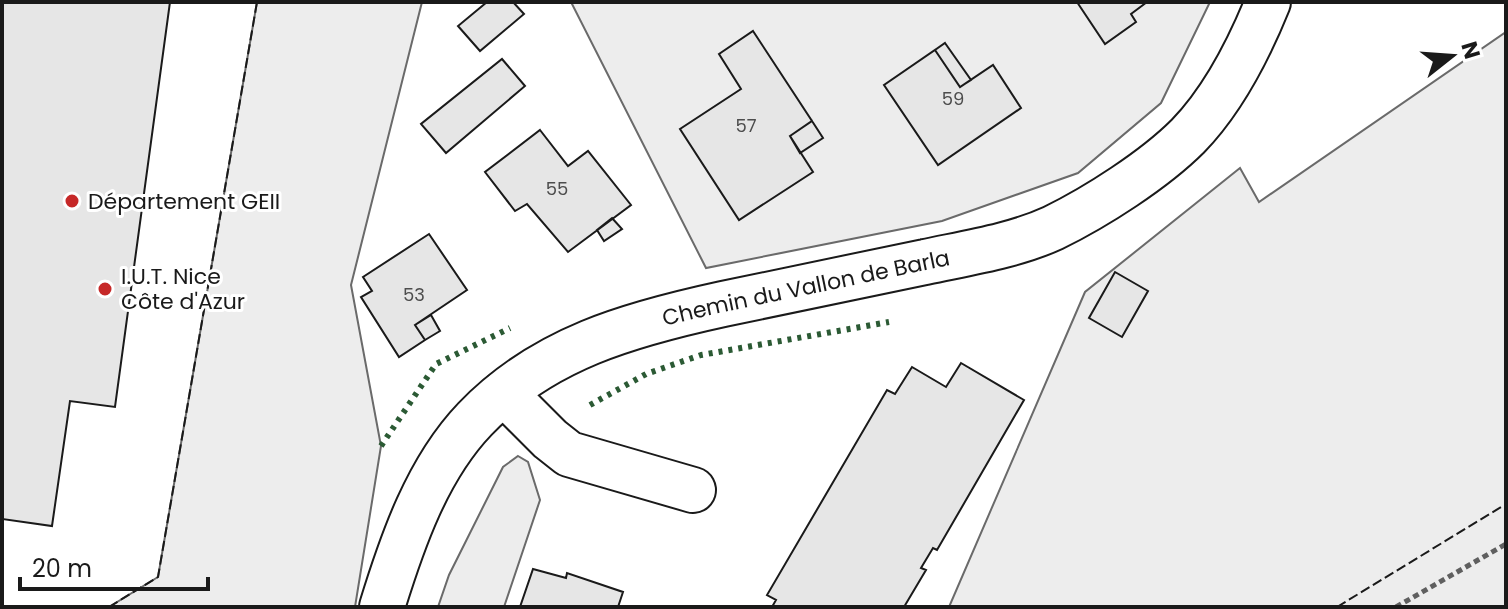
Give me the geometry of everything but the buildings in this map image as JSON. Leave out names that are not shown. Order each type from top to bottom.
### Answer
[{"type":"street","name":"Chemin du Vallon de Barla","points":[[382,607],[400,551],[449,451],[475,419],[534,371],[592,341],[650,320],[984,249],[1051,229],[1101,202],[1188,136],[1222,92],[1256,32],[1268,2]]},
{"type":"street","points":[[504,393],[569,454],[693,490]]},
{"type":"path","points":[[1396,607],[1506,544]]},
{"type":"shaded area","points":[[257,2],[422,2],[351,285],[381,446],[355,607],[109,607],[158,577]]},
{"type":"shaded area","points":[[571,2],[1210,2],[1161,103],[1078,173],[942,221],[706,268]]},
{"type":"shaded area","points":[[1506,32],[1506,607],[949,607],[1085,292],[1240,168],[1259,202]]},
{"type":"shaded area","points":[[518,456],[528,462],[540,500],[504,607],[438,607],[449,575],[503,467]]},
{"type":"hedge","points":[[590,405],[646,374],[701,355],[889,322]]},
{"type":"hedge","points":[[381,446],[436,364],[510,328]]},
{"type":"fence","points":[[109,607],[158,577],[257,2]]},
{"type":"fence","points":[[1337,607],[1506,504]]},
{"type":"place","name":"Département GEII","points":[[72,201]]},
{"type":"place","name":"I.U.T. Nice Côte d'Azur","points":[[105,289]]}]
